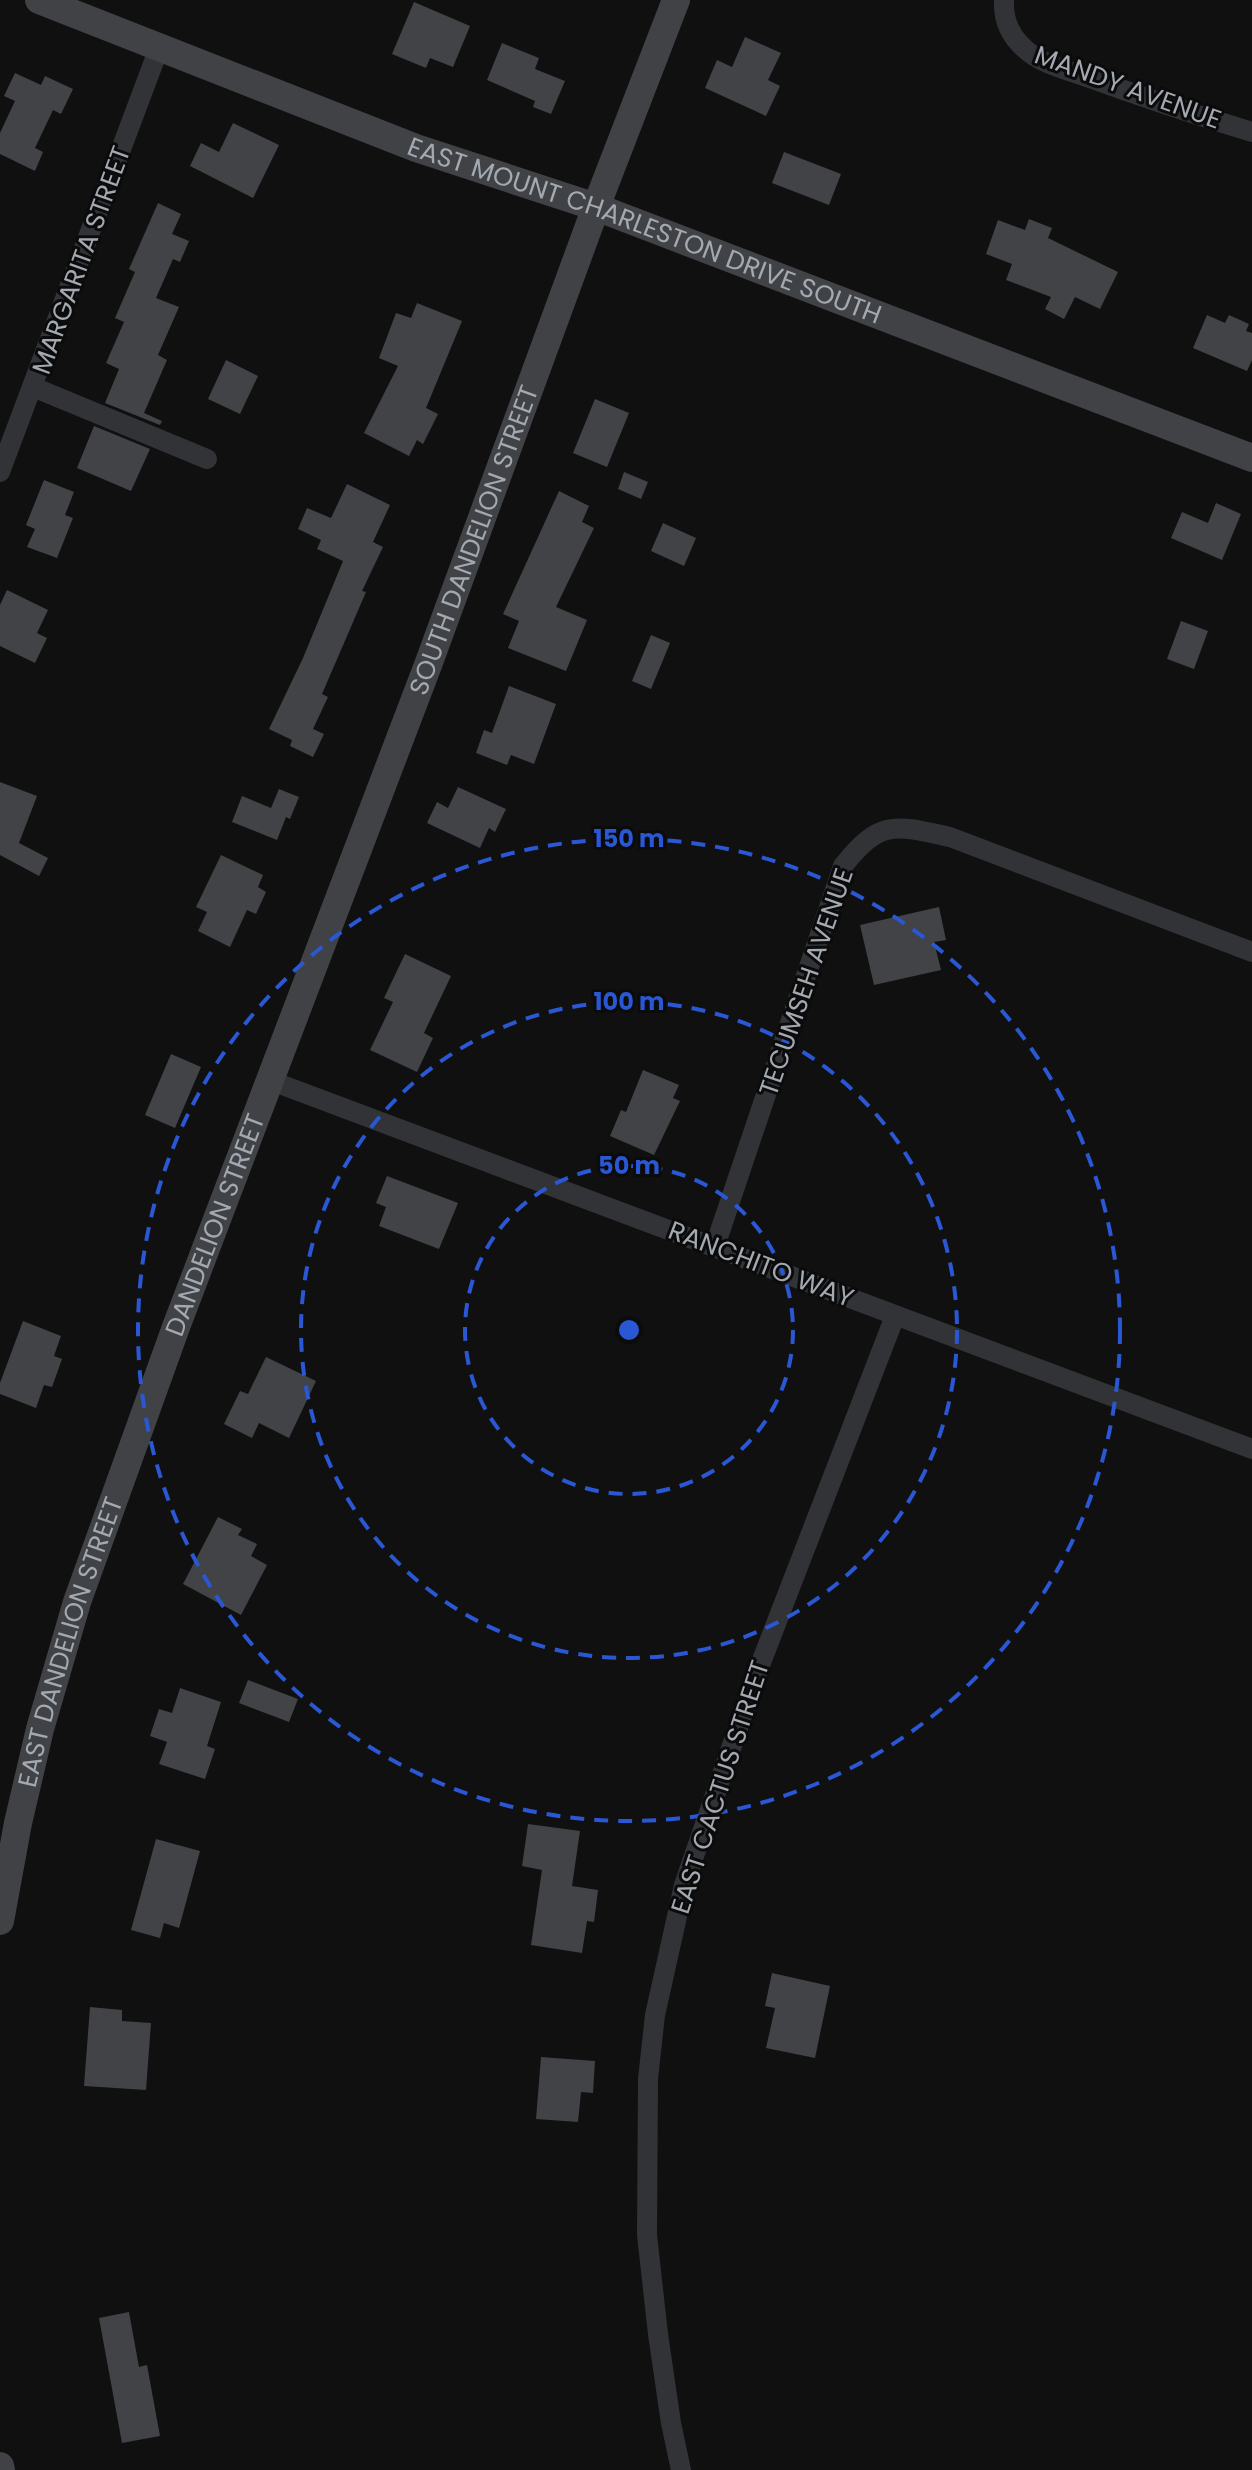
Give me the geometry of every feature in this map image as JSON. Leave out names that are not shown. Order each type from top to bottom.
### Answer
[{"type":"street","name":"EAST MOUNT CHARLESTON DRIVE SOUTH","points":[[39,0],[416,148],[596,207],[1252,458]]},
{"type":"street","name":"SOUTH DANDELION STREET","points":[[269,1080],[428,665],[596,207],[676,0]]},
{"type":"street","name":"MANDY AVENUE","points":[[1004,0],[1003,13],[1010,31],[1026,50],[1049,63],[1162,104],[1252,132]]},
{"type":"street","name":"MARGARITA STREET","points":[[0,472],[159,48]]},
{"type":"street","points":[[33,387],[207,459]]},
{"type":"street","name":"TECUMSEH AVENUE","points":[[715,1246],[843,866],[862,842],[881,831],[908,828],[950,837],[1252,952]]},
{"type":"street","name":"RANCHITO WAY","points":[[269,1080],[1252,1449]]},
{"type":"street","name":"DANDELION STREET","points":[[161,1370],[269,1080]]},
{"type":"street","name":"EAST CACTUS STREET","points":[[681,2470],[658,2334],[647,2235],[648,2079],[655,2015],[684,1885],[742,1715],[895,1316]]},
{"type":"street","name":"EAST DANDELION STREET","points":[[0,1921],[40,1729],[73,1616],[161,1370]]},
{"type":"building","points":[[414,2],[470,26],[453,67],[430,58],[426,68],[392,54]]},
{"type":"building","points":[[745,37],[781,53],[768,80],[780,86],[766,116],[705,88],[717,60],[732,67]]},
{"type":"building","points":[[502,43],[539,58],[535,69],[565,81],[551,114],[533,107],[535,101],[487,80]]},
{"type":"building","points":[[15,73],[41,85],[45,76],[73,89],[61,114],[53,110],[35,148],[43,152],[35,171],[0,154],[0,133],[15,101],[4,96]]},
{"type":"building","points":[[233,123],[279,145],[253,198],[190,166],[201,143],[219,152]]},
{"type":"building","points":[[784,152],[841,174],[829,205],[772,183]]},
{"type":"building","points":[[158,203],[181,214],[172,234],[189,241],[180,262],[173,259],[156,298],[179,307],[158,355],[167,360],[144,413],[162,421],[160,425],[105,403],[119,369],[106,363],[124,322],[115,318],[135,272],[129,269]]},
{"type":"building","points":[[1029,219],[1052,228],[1048,238],[1118,272],[1100,309],[1075,297],[1064,319],[1045,309],[1051,297],[1006,280],[1012,264],[986,254],[998,220],[1025,230]]},
{"type":"building","points":[[417,303],[462,321],[426,408],[438,414],[423,444],[417,440],[409,456],[364,433],[398,366],[379,358],[396,313],[411,318]]},
{"type":"building","points":[[1207,315],[1225,323],[1229,315],[1249,324],[1246,331],[1252,333],[1252,360],[1247,371],[1193,348]]},
{"type":"building","points":[[226,360],[258,376],[240,414],[208,399]]},
{"type":"building","points":[[595,399],[629,413],[607,467],[573,453]]},
{"type":"building","points":[[94,426],[150,449],[131,491],[77,468]]},
{"type":"building","points":[[624,472],[648,482],[641,499],[618,489]]},
{"type":"building","points":[[44,480],[74,492],[65,515],[73,518],[57,558],[27,547],[35,529],[26,525]]},
{"type":"building","points":[[347,484],[390,505],[373,542],[383,547],[362,591],[366,592],[322,694],[328,697],[313,729],[324,734],[313,757],[290,746],[292,740],[269,729],[303,658],[343,561],[317,549],[321,540],[298,529],[307,508],[331,518]]},
{"type":"building","points":[[559,491],[589,506],[582,522],[594,528],[556,607],[587,620],[566,671],[508,648],[519,621],[503,614]]},
{"type":"building","points":[[1216,503],[1241,514],[1222,560],[1171,538],[1182,512],[1208,523]]},
{"type":"building","points":[[663,523],[696,538],[684,566],[651,551]]},
{"type":"building","points":[[7,590],[48,610],[37,633],[47,638],[35,663],[0,646],[0,605]]},
{"type":"building","points":[[1181,621],[1208,631],[1194,669],[1167,659]]},
{"type":"building","points":[[651,635],[670,643],[651,689],[632,681]]},
{"type":"building","points":[[509,686],[556,704],[534,764],[511,755],[507,765],[476,753],[484,730],[492,733]]},
{"type":"building","points":[[0,782],[37,796],[19,843],[48,858],[39,876],[0,855]]},
{"type":"building","points":[[458,787],[506,809],[495,832],[489,828],[480,848],[427,823],[437,802],[448,808]]},
{"type":"building","points":[[279,789],[299,797],[290,819],[286,817],[277,840],[232,822],[242,796],[271,808]]},
{"type":"building","points":[[221,855],[263,875],[258,887],[266,892],[256,914],[247,910],[230,947],[198,931],[207,912],[196,907]]},
{"type":"building","points":[[939,907],[946,940],[934,942],[941,970],[874,985],[860,925]]},
{"type":"building","points":[[405,954],[451,976],[424,1033],[433,1038],[417,1072],[370,1050],[393,1002],[384,998]]},
{"type":"building","points":[[171,1054],[201,1067],[175,1128],[145,1115]]},
{"type":"building","points":[[643,1070],[679,1085],[673,1098],[680,1101],[654,1155],[610,1136],[621,1110],[626,1112]]},
{"type":"building","points":[[387,1176],[458,1203],[439,1249],[379,1226],[386,1207],[376,1203]]},
{"type":"building","points":[[23,1321],[61,1336],[54,1356],[62,1359],[52,1387],[44,1385],[36,1408],[0,1394],[0,1383]]},
{"type":"building","points":[[266,1357],[316,1381],[289,1438],[259,1423],[252,1438],[224,1424],[240,1391],[248,1394]]},
{"type":"building","points":[[218,1517],[242,1529],[238,1535],[257,1544],[251,1556],[267,1565],[241,1615],[183,1584]]},
{"type":"building","points":[[248,1680],[298,1699],[289,1722],[239,1703]]},
{"type":"building","points":[[180,1688],[221,1702],[207,1746],[215,1749],[205,1779],[159,1764],[167,1742],[150,1736],[159,1709],[172,1713]]},
{"type":"building","points":[[528,1824],[580,1831],[572,1886],[598,1890],[594,1922],[587,1921],[582,1953],[531,1945],[542,1870],[522,1866]]},
{"type":"building","points":[[156,1839],[200,1851],[179,1928],[164,1923],[160,1938],[131,1930]]},
{"type":"building","points":[[772,1973],[830,1986],[815,2058],[766,2048],[775,2008],[765,2006]]},
{"type":"building","points":[[90,2007],[122,2010],[122,2021],[151,2023],[146,2090],[84,2086]]},
{"type":"building","points":[[541,2057],[595,2061],[593,2093],[581,2092],[578,2122],[536,2119]]},
{"type":"building","points":[[129,2312],[139,2367],[147,2365],[160,2436],[122,2443],[99,2318]]}]
